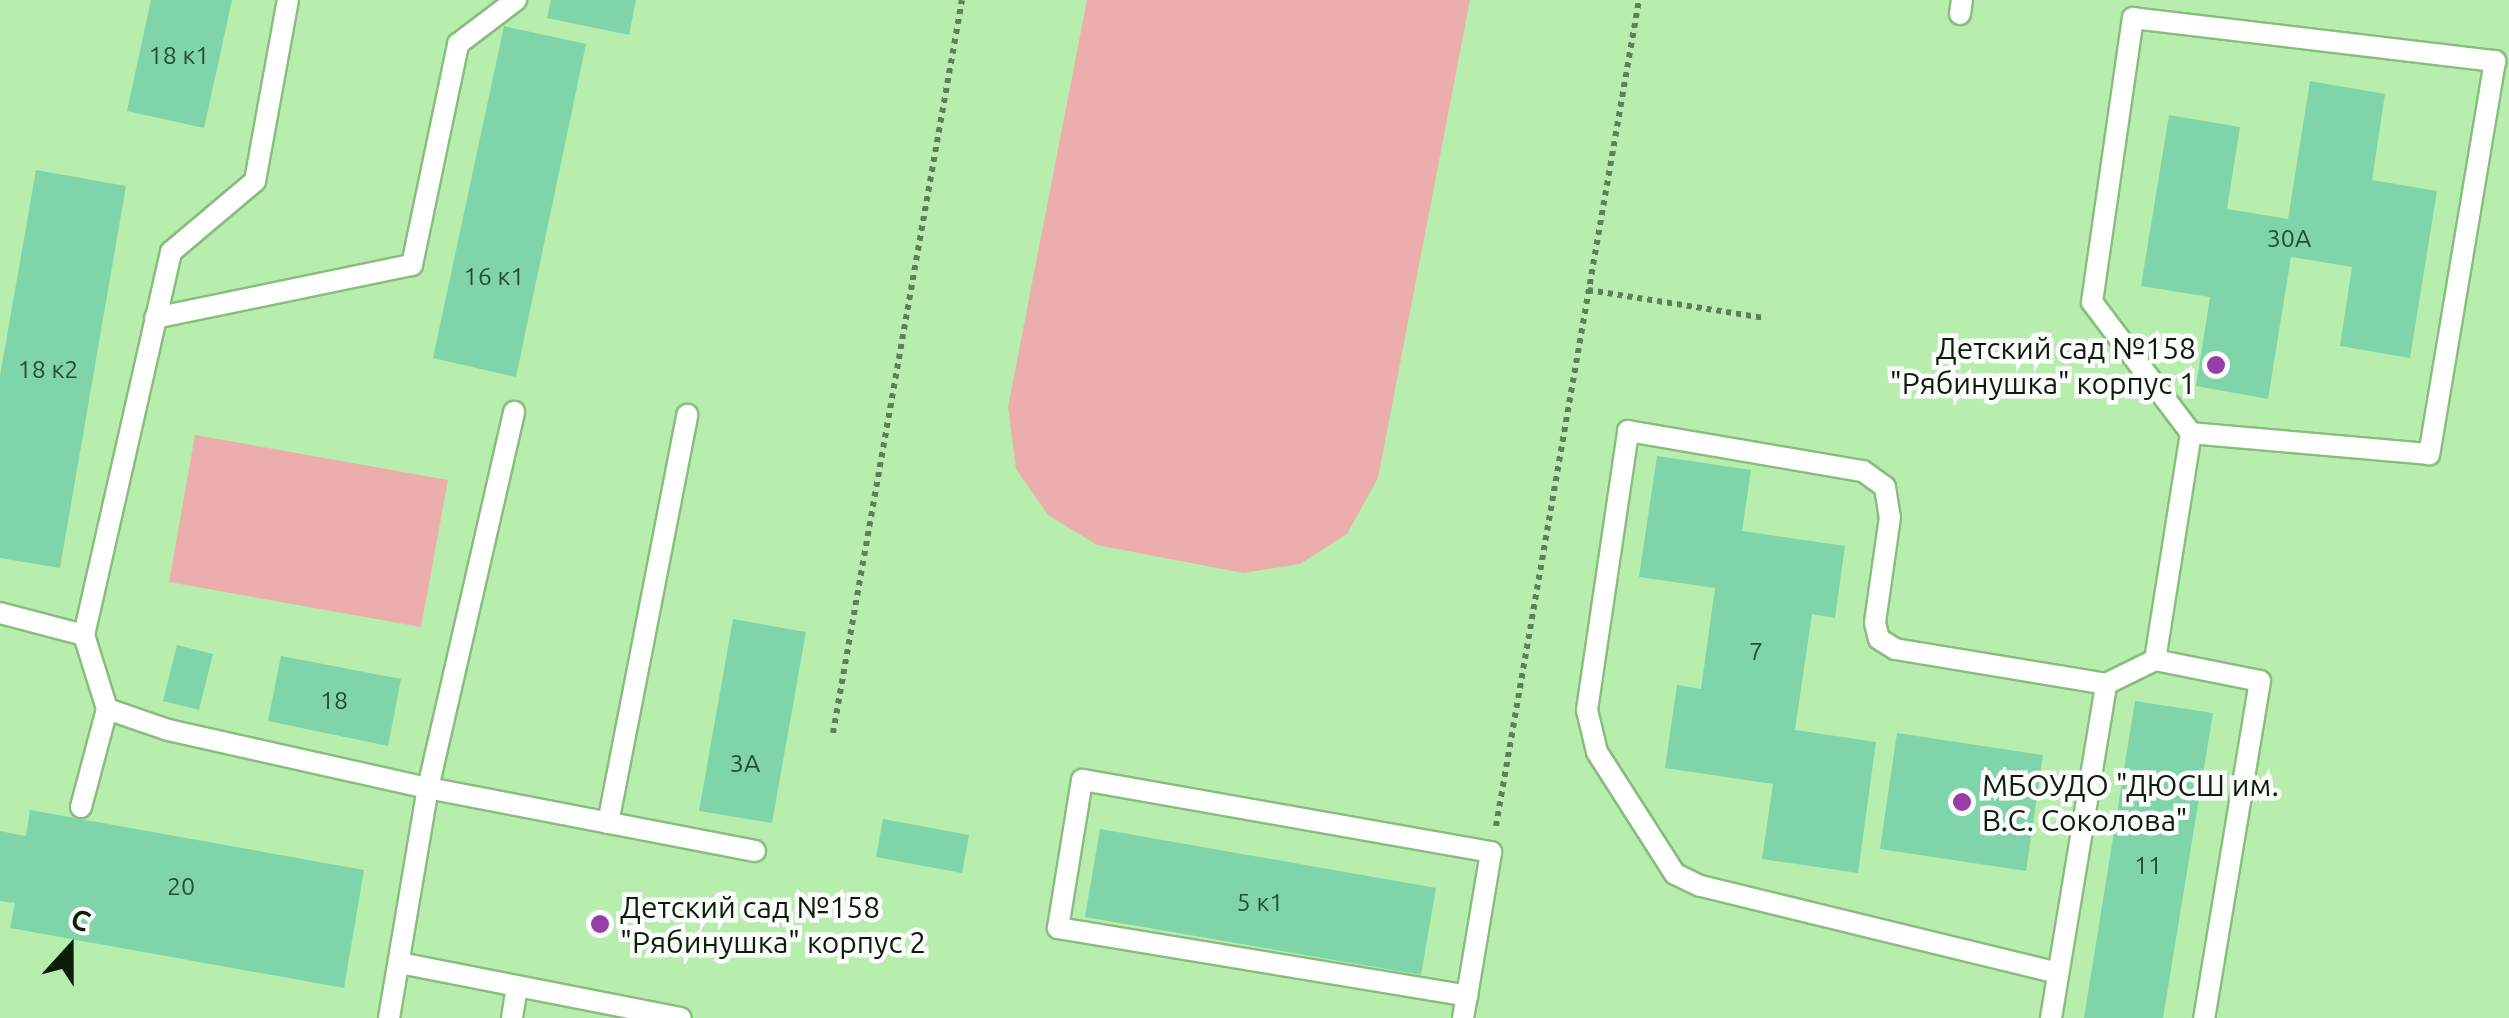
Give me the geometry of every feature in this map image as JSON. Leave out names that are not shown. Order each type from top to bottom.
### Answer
[{"type":"lane","points":[[81,807],[107,709],[84,636],[171,252],[255,181],[288,0]]},
{"type":"lane","points":[[155,318],[412,265],[458,44],[516,0]]},
{"type":"lane","points":[[2156,660],[2191,433],[2092,302],[2133,18],[2495,61],[2429,454],[2191,433]]},
{"type":"lane","points":[[390,1018],[428,788],[514,412]]},
{"type":"lane","points":[[608,823],[687,415]]},
{"type":"lane","points":[[2058,974],[1700,886],[1675,874],[1597,752],[1587,710],[1628,432],[1863,471],[1885,487],[1890,516],[1875,623],[1878,640],[1894,649],[2106,684],[2156,660],[2260,681],[2204,1018]]},
{"type":"lane","points":[[0,614],[84,636]]},
{"type":"lane","points":[[2051,1018],[2106,684]]},
{"type":"lane","points":[[107,709],[168,730],[428,788],[755,851]]},
{"type":"lane","points":[[1463,1018],[1467,996],[1491,852],[1082,780],[1058,928],[1467,996]]},
{"type":"lane","points":[[400,963],[681,1018]]},
{"type":"lane","points":[[512,1018],[517,987]]},
{"type":"path","points":[[833,733],[962,0]]},
{"type":"path","points":[[1491,852],[1639,0]]},
{"type":"path","points":[[1588,290],[1764,318]]},
{"type":"shaded area","points":[[1087,0],[1470,0],[1378,478],[1347,534],[1300,564],[1243,573],[1097,545],[1048,515],[1016,469],[1008,407]]},
{"type":"shaded area","points":[[195,435],[448,480],[421,627],[169,582]]},
{"type":"building","points":[[151,0],[232,0],[204,128],[127,111]]},
{"type":"building","points":[[551,0],[636,0],[629,35],[547,18]]},
{"type":"building","points":[[504,26],[586,44],[516,377],[433,358]]},
{"type":"building","points":[[2310,81],[2385,94],[2372,180],[2437,191],[2410,358],[2340,346],[2352,267],[2291,257],[2268,399],[2196,386],[2210,297],[2141,286],[2169,115],[2240,127],[2227,209],[2288,219]]},
{"type":"building","points":[[36,170],[126,186],[60,568],[0,558],[0,376]]},
{"type":"building","points":[[1657,456],[1751,470],[1742,531],[1845,546],[1835,618],[1812,614],[1795,730],[1876,742],[1858,873],[1762,859],[1773,784],[1665,768],[1677,685],[1701,689],[1715,588],[1639,577]]},
{"type":"building","points":[[733,619],[806,632],[772,823],[699,811]]},
{"type":"building","points":[[177,645],[213,654],[199,710],[163,701]]},
{"type":"building","points":[[281,656],[401,679],[388,746],[268,721]]},
{"type":"building","points":[[2135,701],[2213,713],[2163,1018],[2084,1018]]},
{"type":"building","name":"МБОУДО \"ДЮСШ им. В.С. Соколова\"","points":[[1897,733],[2043,755],[2026,871],[1880,849]]},
{"type":"building","points":[[30,810],[364,870],[344,988],[10,928],[15,903],[0,901],[0,831],[26,836]]},
{"type":"building","points":[[883,819],[969,835],[962,873],[876,857]]},
{"type":"building","points":[[1100,829],[1436,888],[1421,975],[1085,917]]},
{"type":"place","name":"Детский сад №158 \"Рябинушка\" корпус 1","points":[[2216,365]]},
{"type":"place","name":"МБОУДО \"ДЮСШ им. В.С. Соколова\"","points":[[1962,802]]},
{"type":"place","name":"Детский сад №158 \"Рябинушка\" корпус 2","points":[[600,924]]}]
